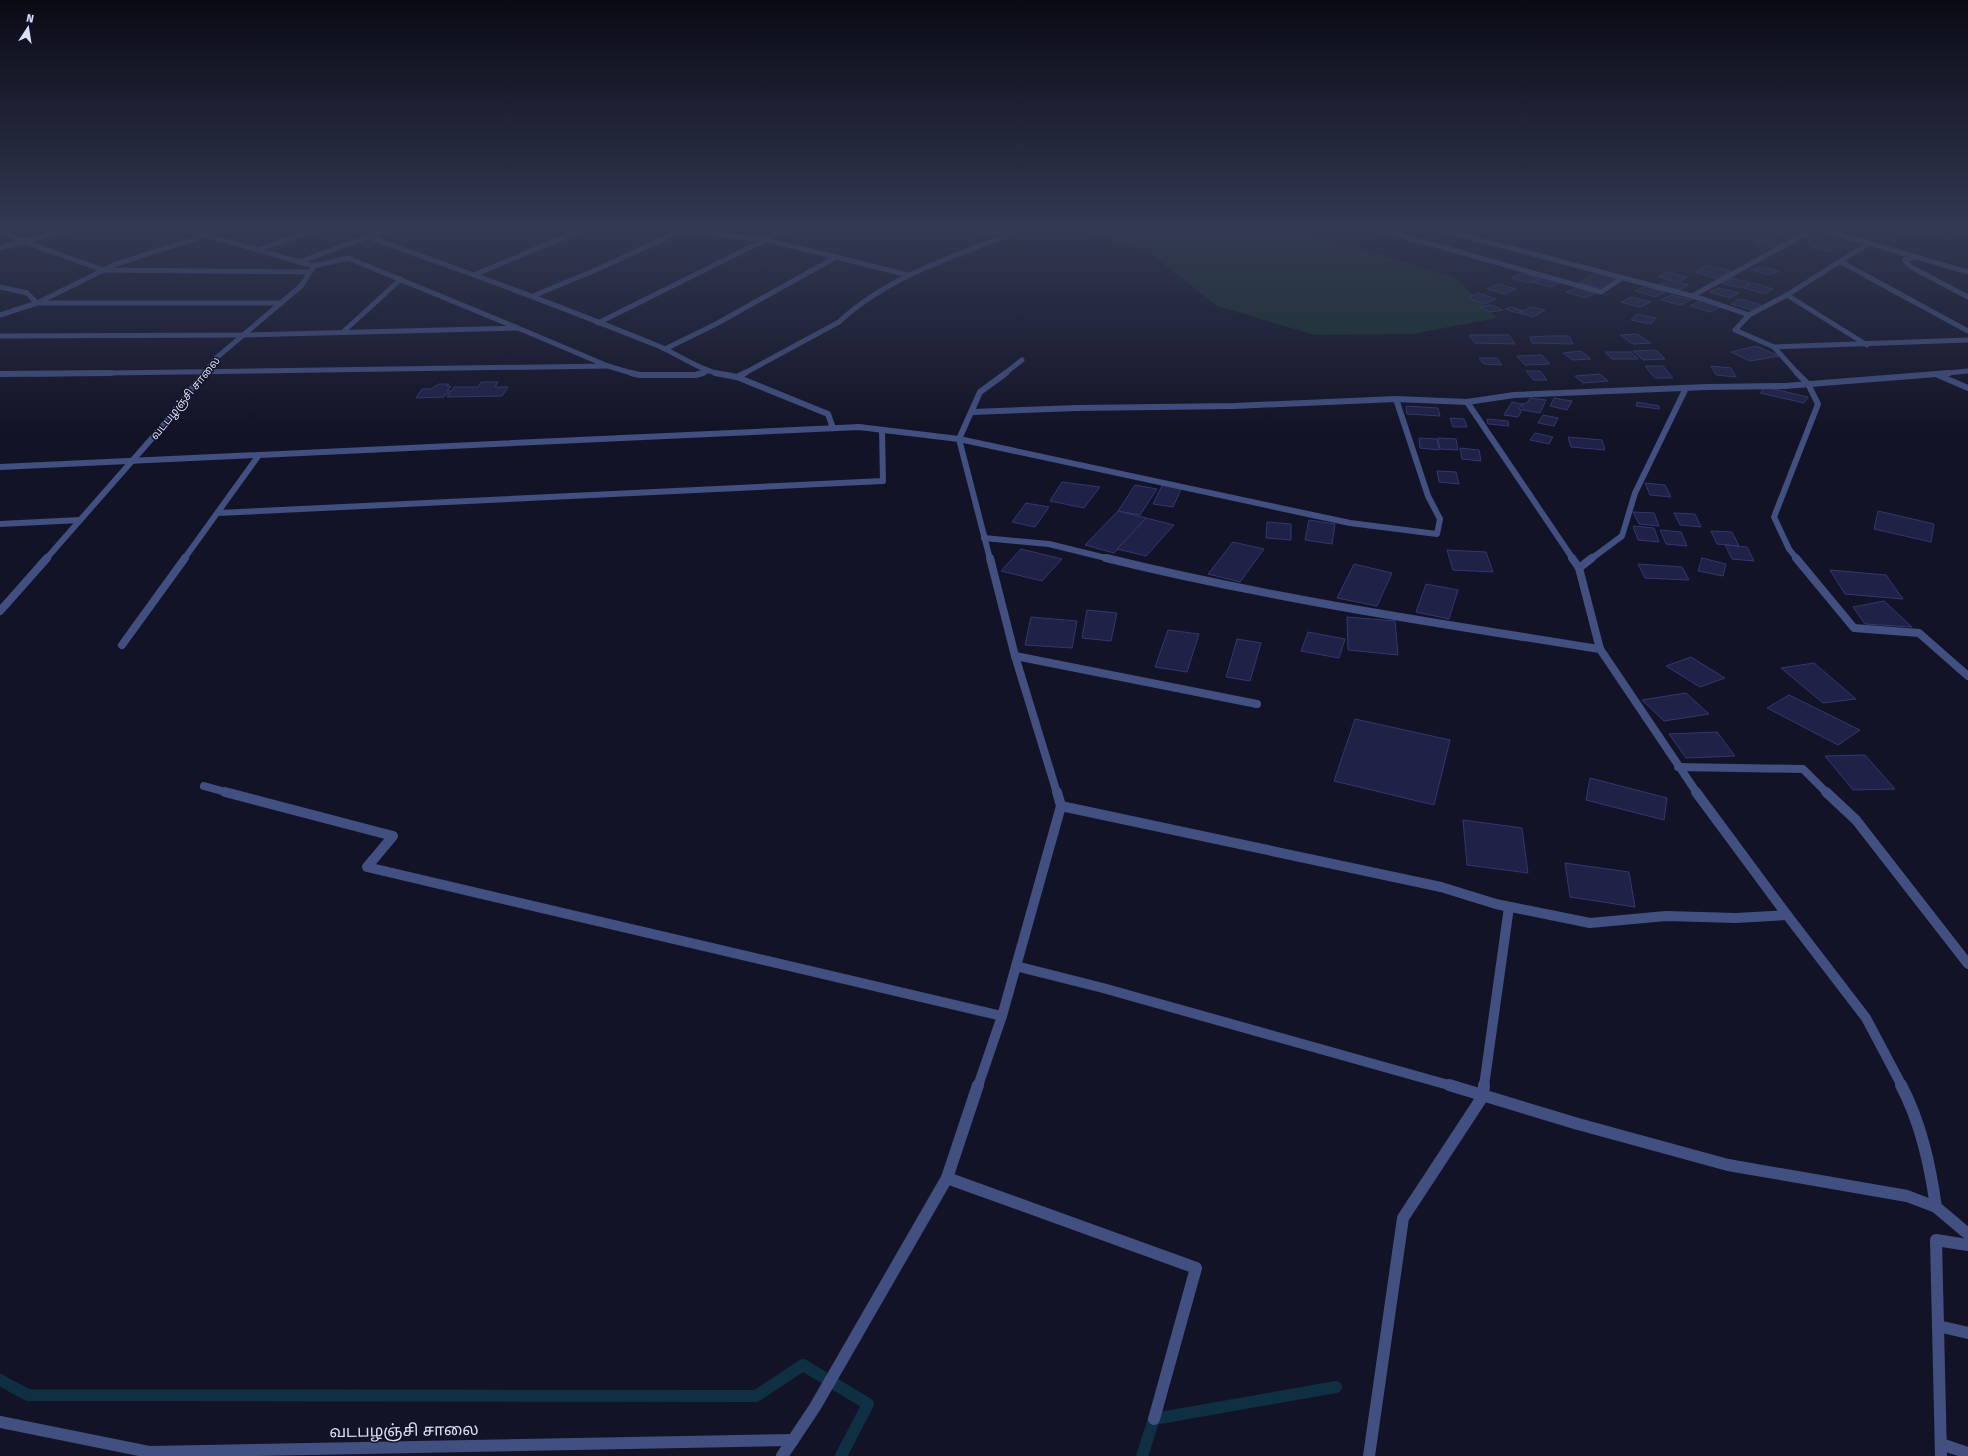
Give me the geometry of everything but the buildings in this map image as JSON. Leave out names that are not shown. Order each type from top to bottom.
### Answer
[{"type":"street","points":[[28,294],[37,303],[281,303]]},
{"type":"street","points":[[0,315],[37,303],[55,294]]},
{"type":"street","name":"வடபழஞ்சி சாலை","points":[[0,611],[161,428],[215,358],[292,294]]},
{"type":"street","points":[[343,332],[384,294]]},
{"type":"street","points":[[436,294],[608,366],[640,375],[695,375],[708,371]]},
{"type":"street","points":[[527,294],[665,349],[708,371],[737,377],[828,414],[833,428]]},
{"type":"street","points":[[533,296],[538,294]]},
{"type":"street","points":[[598,323],[657,294]]},
{"type":"street","points":[[665,349],[716,324],[770,294]]},
{"type":"street","points":[[737,377],[839,322],[852,310],[878,294]]},
{"type":"street","points":[[1684,294],[1749,315]]},
{"type":"street","points":[[1692,296],[1696,294]]},
{"type":"street","points":[[1900,294],[1968,331]]},
{"type":"street","points":[[1867,345],[1787,295],[1749,315],[1735,330],[1774,347],[1808,384],[1818,404],[1774,517],[1789,548],[1854,628],[1919,633],[1968,676]]},
{"type":"street","points":[[0,336],[243,335],[518,328]]},
{"type":"street","points":[[1774,347],[1867,345],[1968,340]]},
{"type":"street","points":[[782,1456],[815,1407],[947,1178],[1002,1016],[1061,806],[1015,656],[959,439],[980,392],[1022,360]]},
{"type":"street","points":[[0,374],[608,366]]},
{"type":"street","points":[[972,412],[1077,408],[1234,406],[1396,399],[1467,402],[1514,395],[1707,387],[1786,386],[1968,371]]},
{"type":"street","points":[[1936,374],[1968,388]]},
{"type":"street","points":[[1579,568],[1622,536],[1635,493],[1686,388]]},
{"type":"street","points":[[0,467],[859,427],[959,439],[1350,523],[1437,534],[1440,519],[1428,496],[1396,399]]},
{"type":"street","points":[[1467,402],[1579,568],[1600,649],[1678,767],[1787,915],[1866,1018],[1912,1106],[1931,1170],[1936,1207]]},
{"type":"street","points":[[218,513],[883,481],[882,430]]},
{"type":"street","points":[[122,645],[259,455]]},
{"type":"street","points":[[0,524],[80,520]]},
{"type":"street","points":[[984,538],[1049,544],[1192,579],[1354,610],[1600,649]]},
{"type":"street","points":[[1015,656],[1256,704]]},
{"type":"street","points":[[1678,767],[1803,768],[1856,820],[1968,964]]},
{"type":"street","points":[[204,786],[393,836],[367,867],[1002,1016]]},
{"type":"street","points":[[1061,806],[1441,887],[1509,907],[1590,924],[1666,916],[1736,918],[1787,915]]},
{"type":"street","points":[[1370,1456],[1403,1218],[1483,1096],[1509,907]]},
{"type":"street","points":[[1016,966],[1103,988],[1390,1068],[1578,1124],[1728,1165],[1907,1196],[1936,1207],[1968,1234]]},
{"type":"street","points":[[947,1178],[1196,1268],[1154,1419]]},
{"type":"street","points":[[1968,1245],[1936,1240],[1941,1450],[1968,1453]]},
{"type":"street","points":[[1938,1326],[1968,1333]]},
{"type":"street","name":"வடபழஞ்சி சாலை","points":[[0,1422],[149,1452],[792,1440]]},
{"type":"green space","points":[[1202,294],[1472,294],[1497,318],[1411,334],[1315,335],[1217,306]]},
{"type":"waterway","points":[[0,1380],[28,1395],[756,1396],[803,1365],[868,1404],[841,1456]]},
{"type":"waterway","points":[[1142,1456],[1154,1419],[1336,1387]]}]
